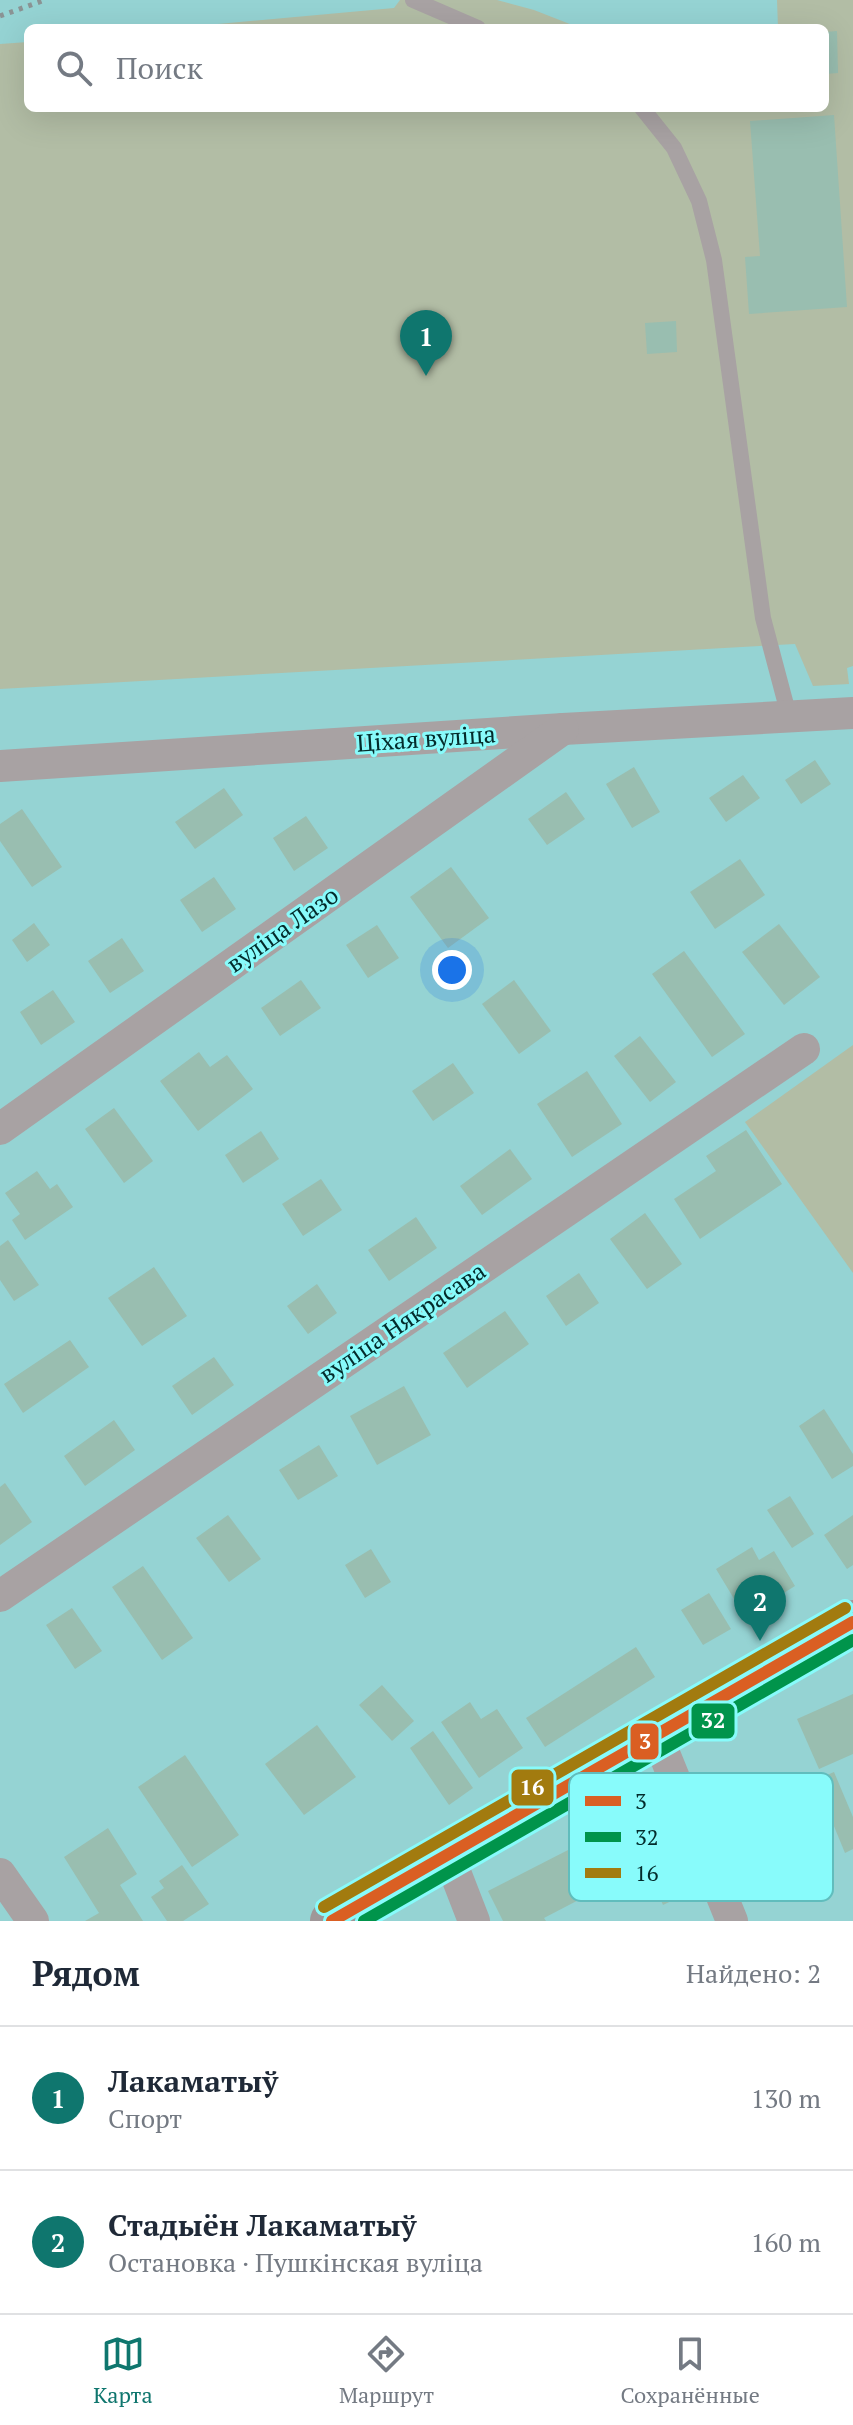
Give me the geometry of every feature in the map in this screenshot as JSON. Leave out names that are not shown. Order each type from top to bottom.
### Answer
[{"type":"main road","points":[[591,1773],[853,1622]]},
{"type":"main road","points":[[332,1921],[569,1786]]},
{"type":"street","name":"Ціхая вуліца","points":[[0,766],[853,713]]},
{"type":"street","name":"вуліца Лазо","points":[[0,1129],[563,729]]},
{"type":"street","name":"вуліца Някрасава","points":[[0,1596],[804,1049]]},
{"type":"street","points":[[657,1736],[672,1773]]},
{"type":"street","points":[[448,1854],[474,1921]]},
{"type":"street","points":[[0,1874],[33,1921]]},
{"type":"street","points":[[724,1901],[732,1921]]},
{"type":"lane","points":[[413,0],[469,24]]},
{"type":"lane","points":[[645,112],[674,148],[699,201],[714,260],[763,618],[789,716]]},
{"type":"path","points":[[0,16],[45,0]]},
{"type":"green space","points":[[400,0],[497,0],[570,24],[218,24],[394,8]]},
{"type":"green space","points":[[777,0],[853,0],[853,666],[847,668],[849,684],[813,686],[795,644],[0,689],[0,44],[24,42],[24,112],[829,112],[829,24],[778,24]]},
{"type":"green space","points":[[853,1045],[853,1273],[745,1122]]},
{"type":"building","points":[[837,31],[838,73],[829,74],[829,32]]},
{"type":"building","points":[[834,115],[847,307],[749,314],[745,257],[760,256],[750,121]]},
{"type":"building","points":[[676,321],[677,352],[647,354],[645,323]]},
{"type":"building","points":[[815,760],[831,784],[801,804],[785,780]]},
{"type":"building","points":[[634,767],[660,812],[632,828],[606,784]]},
{"type":"building","points":[[743,775],[760,798],[726,822],[709,798]]},
{"type":"building","points":[[224,788],[243,815],[195,849],[175,822]]},
{"type":"building","points":[[566,792],[585,819],[547,845],[528,819]]},
{"type":"building","points":[[22,809],[62,867],[32,887],[0,841],[0,824]]},
{"type":"building","points":[[306,816],[328,848],[294,871],[273,838]]},
{"type":"building","points":[[740,859],[765,895],[715,929],[690,892]]},
{"type":"building","points":[[451,867],[489,918],[448,948],[410,897]]},
{"type":"building","points":[[214,877],[236,909],[202,932],[180,900]]},
{"type":"building","points":[[34,923],[50,945],[27,962],[12,940]]},
{"type":"building","points":[[779,924],[820,977],[784,1005],[742,952]]},
{"type":"building","points":[[377,925],[399,958],[368,978],[346,945]]},
{"type":"building","points":[[122,938],[144,971],[110,993],[88,961]]},
{"type":"building","points":[[684,951],[745,1034],[712,1057],[652,974]]},
{"type":"building","points":[[301,980],[321,1008],[280,1036],[261,1008]]},
{"type":"building","points":[[514,980],[551,1031],[519,1054],[482,1004]]},
{"type":"building","points":[[53,990],[75,1022],[41,1045],[20,1012]]},
{"type":"building","points":[[640,1036],[676,1082],[650,1102],[614,1056]]},
{"type":"building","points":[[199,1052],[210,1067],[227,1055],[253,1089],[198,1131],[160,1081]]},
{"type":"building","points":[[453,1063],[474,1093],[433,1121],[412,1091]]},
{"type":"building","points":[[587,1071],[622,1124],[572,1157],[537,1104]]},
{"type":"building","points":[[114,1108],[153,1161],[124,1183],[85,1129]]},
{"type":"building","points":[[746,1130],[782,1184],[700,1239],[674,1199],[716,1171],[706,1156]]},
{"type":"building","points":[[261,1131],[279,1159],[243,1183],[225,1155]]},
{"type":"building","points":[[510,1149],[532,1179],[482,1215],[460,1186]]},
{"type":"building","points":[[37,1171],[50,1189],[57,1184],[73,1207],[25,1240],[12,1220],[20,1214],[5,1193]]},
{"type":"building","points":[[321,1179],[342,1210],[303,1236],[282,1204]]},
{"type":"building","points":[[645,1213],[682,1264],[647,1289],[610,1239]]},
{"type":"building","points":[[416,1217],[437,1248],[389,1281],[368,1250]]},
{"type":"building","points":[[8,1240],[39,1285],[14,1301],[0,1280],[0,1246]]},
{"type":"building","points":[[154,1267],[187,1316],[142,1346],[108,1298]]},
{"type":"building","points":[[579,1273],[599,1303],[566,1326],[546,1296]]},
{"type":"building","points":[[317,1284],[337,1313],[308,1334],[287,1306]]},
{"type":"building","points":[[505,1311],[529,1344],[467,1388],[443,1353]]},
{"type":"building","points":[[70,1340],[89,1367],[23,1413],[4,1384]]},
{"type":"building","points":[[214,1357],[234,1385],[192,1415],[172,1386]]},
{"type":"building","points":[[404,1386],[431,1435],[377,1465],[350,1416]]},
{"type":"building","points":[[824,1409],[853,1454],[853,1466],[832,1479],[799,1426]]},
{"type":"building","points":[[114,1420],[135,1450],[85,1486],[64,1456]]},
{"type":"building","points":[[319,1445],[338,1476],[298,1500],[279,1470]]},
{"type":"building","points":[[5,1483],[32,1522],[0,1545],[0,1487]]},
{"type":"building","points":[[790,1496],[814,1534],[792,1548],[767,1510]]},
{"type":"building","points":[[228,1515],[261,1559],[229,1582],[196,1538]]},
{"type":"building","points":[[853,1515],[853,1565],[847,1569],[824,1535]]},
{"type":"building","points":[[752,1547],[759,1560],[774,1551],[795,1586],[745,1617],[716,1569]]},
{"type":"building","points":[[371,1549],[391,1582],[365,1598],[345,1565]]},
{"type":"building","points":[[143,1566],[193,1638],[162,1660],[112,1587]]},
{"type":"building","points":[[709,1593],[731,1629],[703,1645],[681,1610]]},
{"type":"building","points":[[72,1608],[102,1651],[75,1669],[46,1625]]},
{"type":"building","points":[[636,1647],[655,1677],[545,1747],[526,1718]]},
{"type":"building","points":[[382,1685],[414,1721],[392,1741],[359,1705]]},
{"type":"building","points":[[853,1694],[853,1754],[819,1769],[797,1719]]},
{"type":"building","points":[[470,1702],[481,1719],[497,1709],[523,1748],[479,1778],[441,1722]]},
{"type":"building","points":[[317,1725],[356,1777],[304,1815],[265,1764]]},
{"type":"building","points":[[433,1731],[473,1788],[449,1805],[410,1748]]},
{"type":"building","points":[[185,1755],[239,1835],[192,1867],[138,1787]]},
{"type":"building","points":[[834,1772],[853,1817],[853,1849],[845,1853],[833,1824]]},
{"type":"building","points":[[108,1828],[137,1874],[120,1885],[143,1921],[85,1921],[99,1913],[64,1857]]},
{"type":"building","points":[[569,1850],[569,1901],[577,1901],[544,1918],[546,1921],[503,1921],[488,1891]]},
{"type":"building","points":[[182,1865],[209,1904],[183,1921],[167,1921],[151,1897],[164,1888],[159,1881]]},
{"type":"transit line","name":"16","points":[[324,1907],[845,1608]]},
{"type":"transit line","name":"3","points":[[590,1773],[853,1622]]},
{"type":"transit line","name":"32","points":[[622,1773],[853,1640]]},
{"type":"transit line","name":"3","points":[[332,1921],[569,1785]]},
{"type":"transit line","name":"32","points":[[364,1921],[569,1803]]},
{"type":"place","name":"Лакаматыў","points":[[426,376]]},
{"type":"place","name":"Стадыён Лакаматыў","points":[[760,1641]]}]
